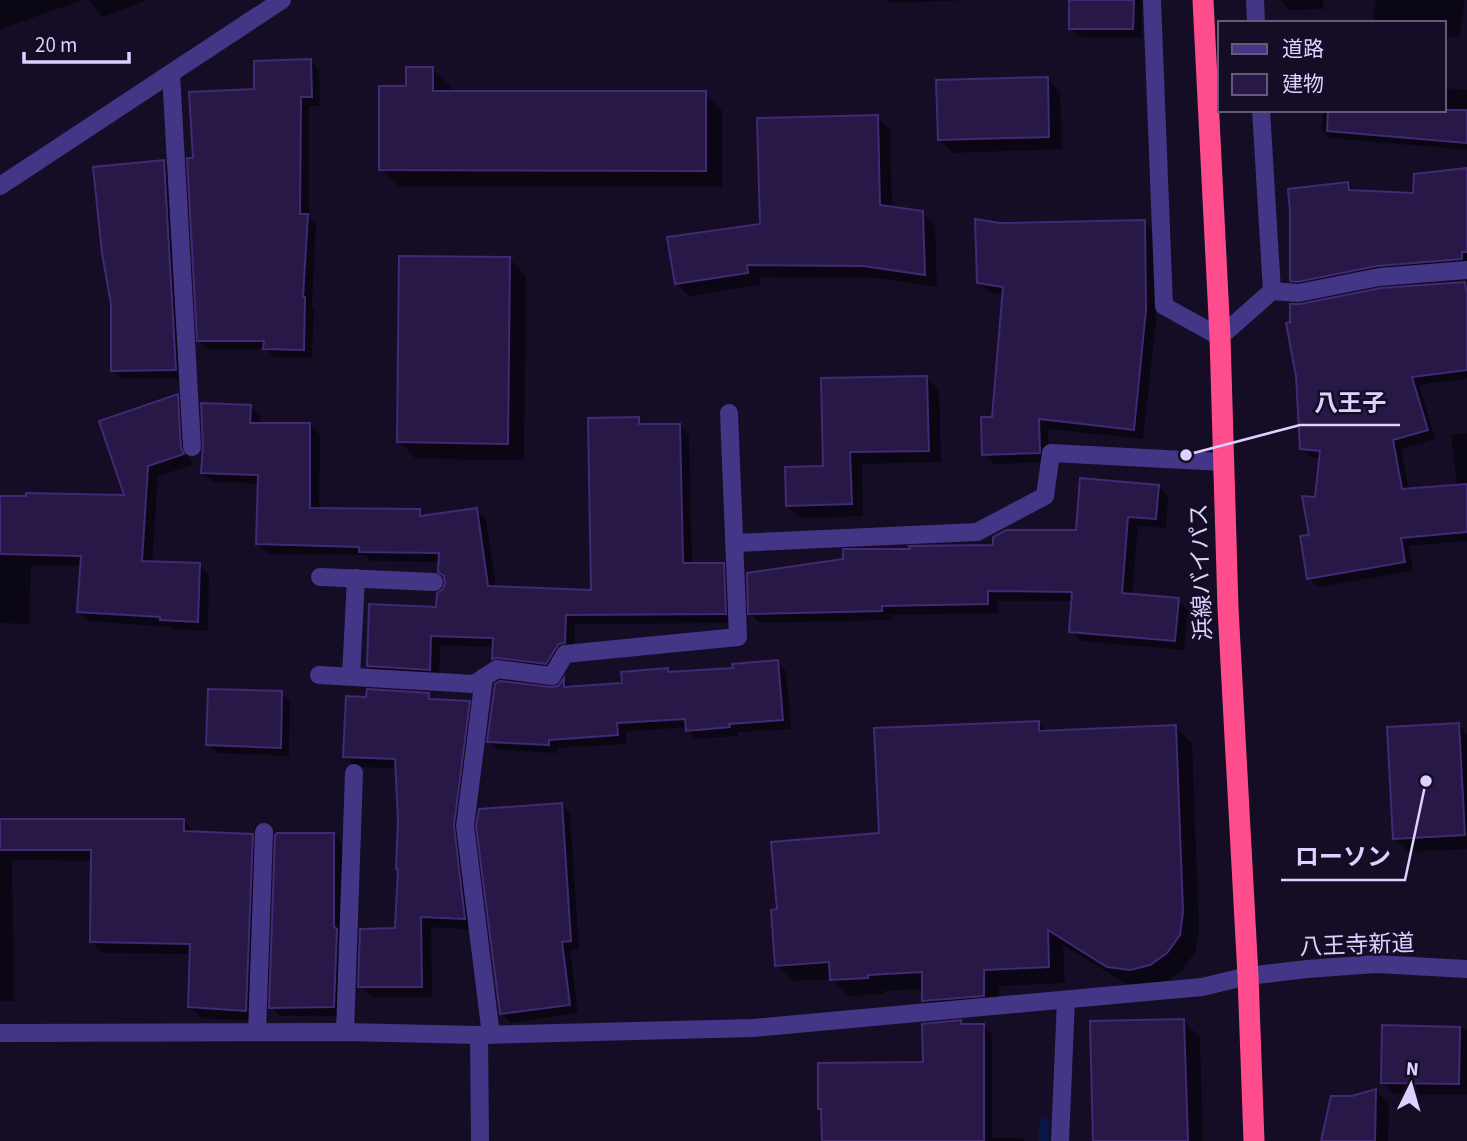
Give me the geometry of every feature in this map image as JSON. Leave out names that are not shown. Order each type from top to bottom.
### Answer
[{"type":"highway","name":"浜線バイパス","points":[[1203,0],[1220,337],[1228,608],[1254,1141]]},
{"type":"street","points":[[0,186],[282,0]]},
{"type":"street","points":[[1152,0],[1164,306],[1220,337],[1272,291],[1298,293],[1380,277],[1467,270]]},
{"type":"street","points":[[1255,0],[1256,21]]},
{"type":"street","points":[[171,74],[192,447]]},
{"type":"street","points":[[1261,112],[1272,291]]},
{"type":"street","points":[[320,675],[474,684],[497,669],[552,676],[565,654],[738,637],[729,413]]},
{"type":"street","points":[[734,543],[977,532],[1045,496],[1052,453],[1223,463]]},
{"type":"street","points":[[320,577],[434,582]]},
{"type":"street","points":[[351,676],[356,578]]},
{"type":"street","points":[[480,1141],[485,1035],[465,825],[484,677]]},
{"type":"street","points":[[345,1032],[354,773]]},
{"type":"street","points":[[257,1032],[264,832]]},
{"type":"street","name":"八王寺新道","points":[[0,1033],[345,1032],[485,1035],[753,1028],[1202,987],[1248,976],[1307,969],[1376,964],[1467,969]]},
{"type":"street","points":[[1060,1141],[1066,1000]]},
{"type":"building","points":[[1069,0],[1134,0],[1133,29],[1069,29]]},
{"type":"building","points":[[311,59],[312,97],[301,97],[300,214],[308,214],[303,297],[304,350],[263,349],[264,341],[197,341],[187,158],[193,158],[189,92],[254,89],[254,61]]},
{"type":"building","points":[[406,67],[433,67],[433,91],[706,91],[706,171],[379,170],[379,86],[406,86]]},
{"type":"building","points":[[1048,77],[1049,137],[938,140],[936,80]]},
{"type":"building","points":[[1467,110],[1467,143],[1327,131],[1328,112]]},
{"type":"building","points":[[878,115],[880,205],[923,211],[925,275],[863,266],[747,265],[748,273],[675,284],[667,237],[760,224],[757,118]]},
{"type":"building","points":[[164,160],[176,370],[111,371],[111,304],[102,253],[93,167]]},
{"type":"building","points":[[1467,168],[1467,252],[1462,252],[1462,259],[1377,266],[1297,282],[1290,281],[1288,189],[1348,182],[1349,190],[1413,193],[1414,174]]},
{"type":"building","points":[[975,219],[1000,223],[1145,220],[1146,310],[1134,430],[1039,419],[1040,453],[982,455],[981,417],[992,417],[1003,287],[977,283]]},
{"type":"building","points":[[399,256],[510,257],[508,444],[397,442]]},
{"type":"building","points":[[1465,282],[1467,370],[1412,377],[1428,430],[1393,440],[1402,489],[1467,484],[1467,532],[1401,538],[1405,562],[1307,579],[1300,536],[1309,535],[1302,496],[1315,497],[1320,451],[1300,449],[1296,376],[1286,323],[1290,322],[1290,304],[1381,288]]},
{"type":"building","points":[[927,376],[929,451],[850,452],[852,504],[786,506],[785,467],[823,466],[821,378]]},
{"type":"building","points":[[178,394],[181,448],[184,454],[148,466],[142,561],[200,563],[198,622],[77,612],[81,556],[0,554],[0,496],[26,496],[26,493],[124,495],[99,421]]},
{"type":"building","points":[[201,403],[251,405],[250,423],[310,423],[310,508],[420,509],[420,516],[477,508],[488,586],[591,590],[588,418],[639,417],[639,424],[680,424],[683,563],[724,563],[726,614],[566,615],[565,643],[559,644],[546,664],[492,659],[493,638],[431,636],[430,670],[367,666],[369,604],[436,607],[437,593],[443,589],[445,583],[444,576],[438,572],[439,553],[359,552],[359,547],[256,544],[258,475],[201,473]]},
{"type":"building","points":[[1080,478],[1159,485],[1156,519],[1128,517],[1122,593],[1179,598],[1175,641],[1069,632],[1072,592],[988,591],[988,604],[882,606],[882,611],[748,614],[747,573],[843,559],[843,549],[993,545],[993,537],[1006,530],[1076,530]]},
{"type":"building","points":[[778,660],[783,720],[729,724],[730,727],[686,731],[685,719],[617,723],[618,735],[549,740],[549,745],[487,742],[495,684],[500,681],[551,687],[558,686],[564,678],[564,687],[622,683],[621,672],[668,668],[668,672],[733,668],[732,664]]},
{"type":"building","points":[[208,689],[282,691],[281,748],[206,745]]},
{"type":"building","points":[[367,689],[429,693],[429,699],[470,701],[454,825],[465,919],[421,917],[422,987],[358,987],[360,929],[395,928],[398,869],[395,759],[343,757],[346,696],[366,697]]},
{"type":"building","points":[[1039,721],[1039,731],[1176,725],[1183,912],[1180,935],[1167,953],[1150,965],[1130,970],[1107,967],[1048,930],[1049,967],[984,970],[984,996],[922,1001],[922,972],[830,980],[829,962],[775,966],[771,910],[777,909],[771,842],[879,833],[874,728]]},
{"type":"building","points":[[1459,723],[1465,835],[1393,839],[1387,727]]},
{"type":"building","points":[[562,803],[571,941],[562,942],[570,1005],[500,1014],[476,826],[479,809]]},
{"type":"building","points":[[0,819],[184,819],[184,831],[253,834],[246,1011],[188,1007],[190,944],[90,942],[91,850],[0,850]]},
{"type":"building","points":[[277,833],[334,833],[334,927],[337,929],[334,1007],[269,1008]]},
{"type":"building","points":[[1184,1019],[1188,1141],[1093,1141],[1090,1021]]},
{"type":"building","points":[[961,1020],[961,1024],[984,1024],[984,1141],[822,1141],[821,1109],[818,1109],[818,1063],[923,1062],[922,1024]]},
{"type":"building","points":[[1382,1025],[1460,1027],[1459,1084],[1381,1083]]},
{"type":"building","points":[[1376,1089],[1375,1141],[1321,1141],[1331,1096],[1352,1096]]},
{"type":"waterway","points":[[1044,1123],[1044,1141]]},
{"type":"place","name":"八王子","points":[[1186,455]]},
{"type":"place","name":"ローソン","points":[[1426,781]]}]
